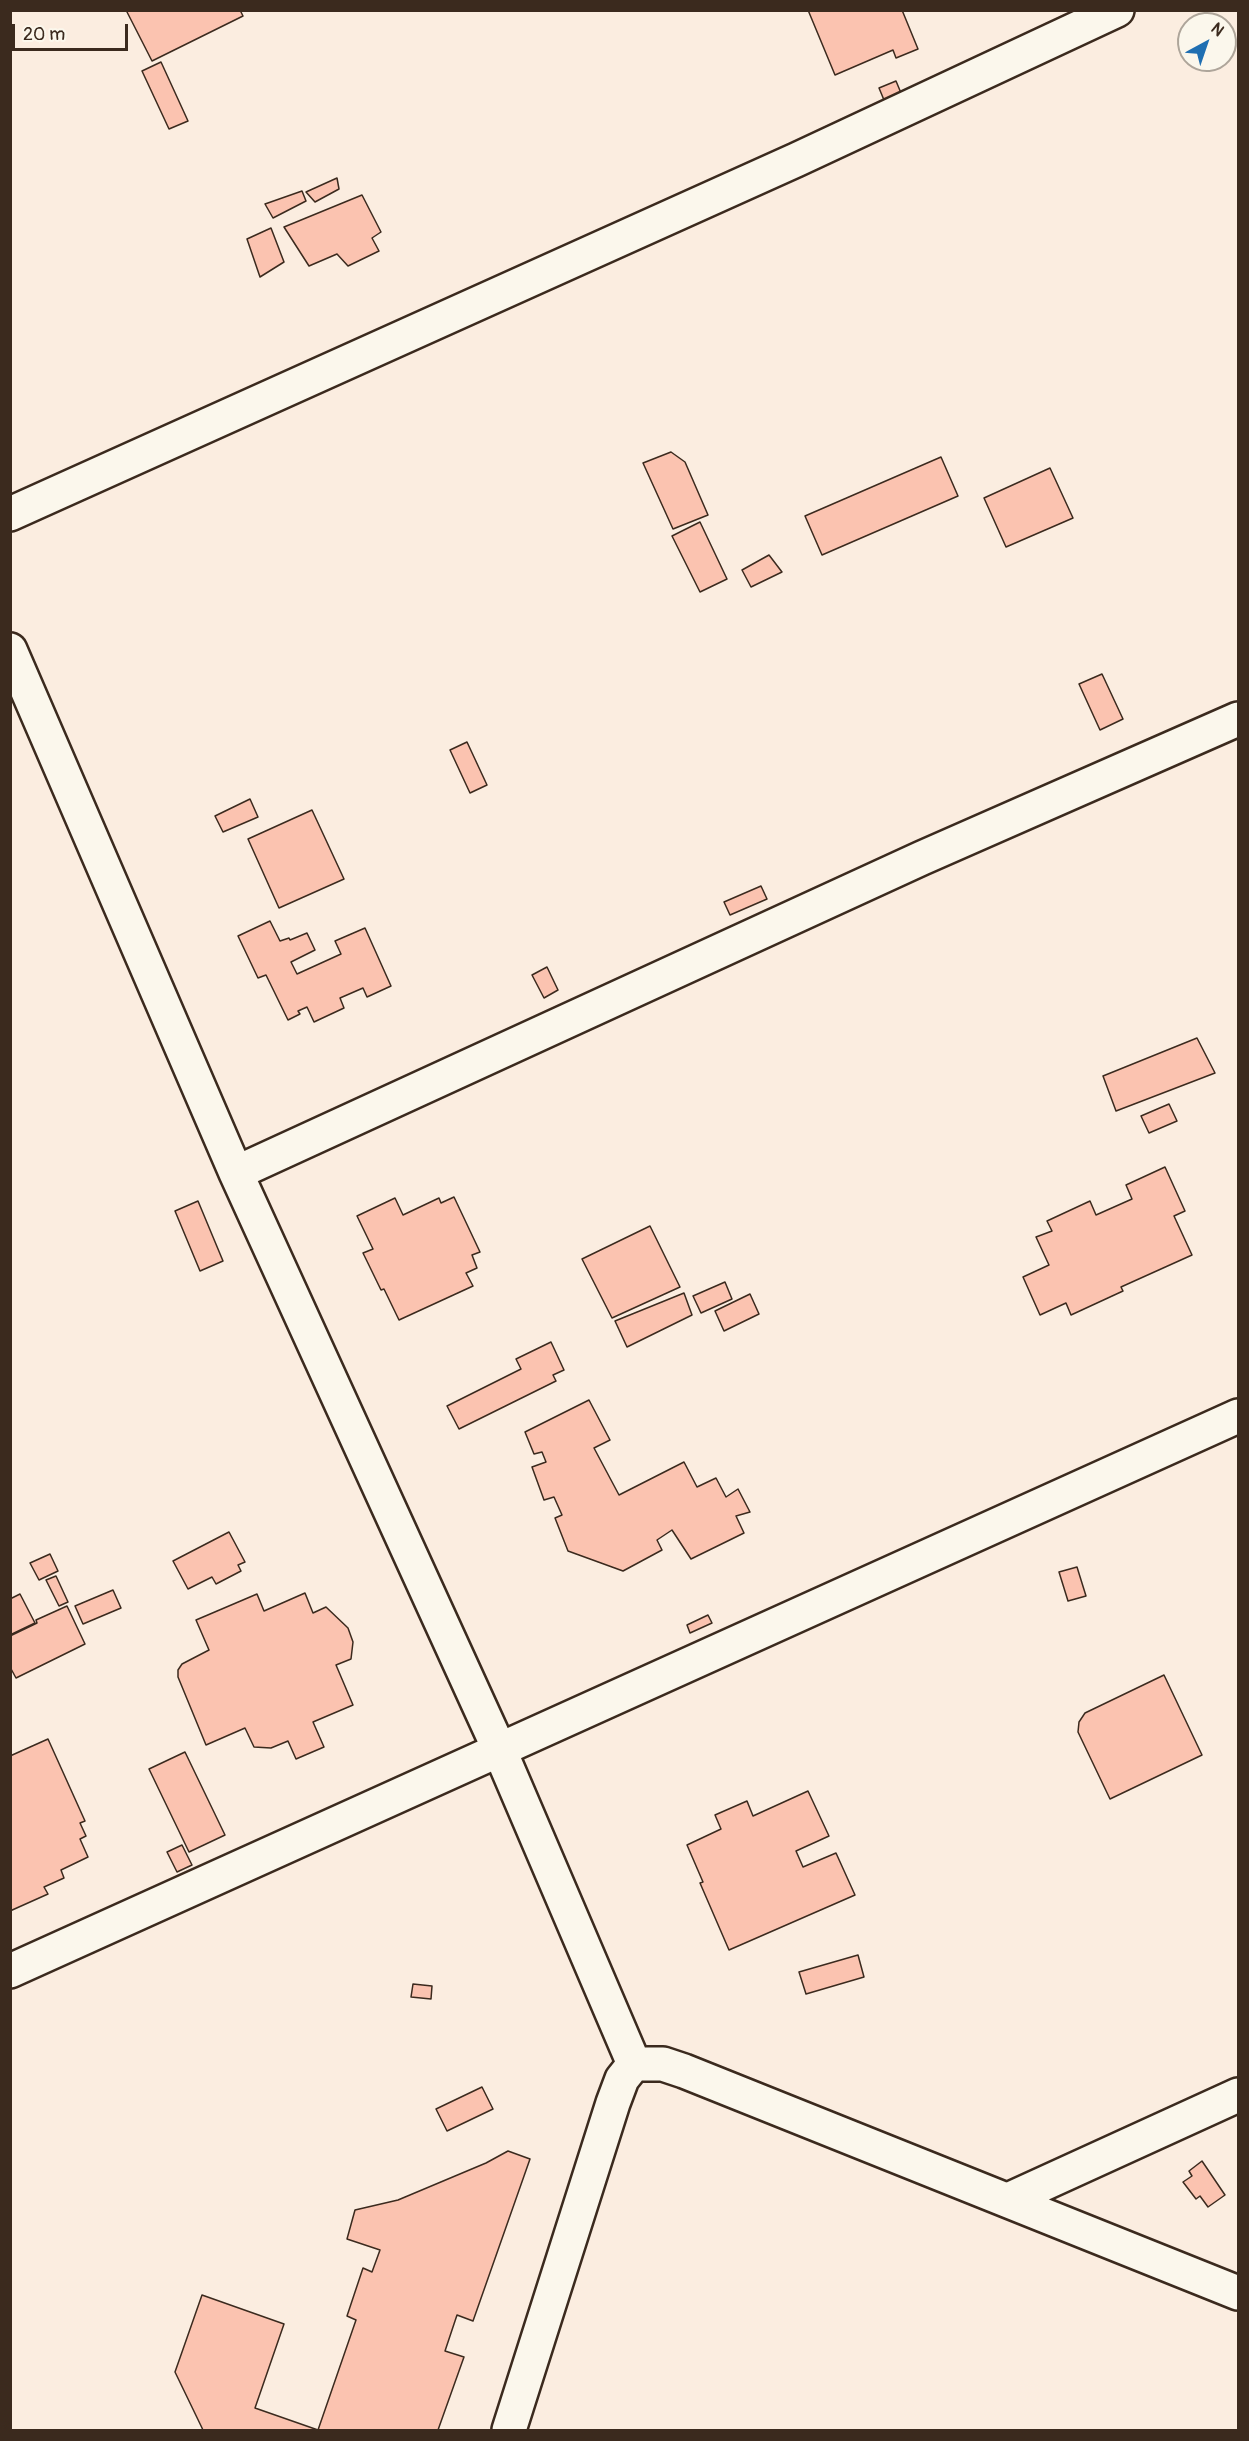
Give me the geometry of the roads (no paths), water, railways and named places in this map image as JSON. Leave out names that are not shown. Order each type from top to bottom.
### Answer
[{"type":"street","points":[[10,514],[774,170],[1117,10]]},
{"type":"street","points":[[10,650],[236,1173],[500,1751],[634,2064]]},
{"type":"street","points":[[236,1173],[922,858],[1239,719]]},
{"type":"street","points":[[10,1971],[1239,1416]]},
{"type":"street","points":[[634,2064],[663,2064],[684,2071],[1239,2293]]},
{"type":"street","points":[[509,2430],[613,2103],[622,2079],[634,2064]]},
{"type":"street","points":[[1008,2200],[1239,2095]]}]
